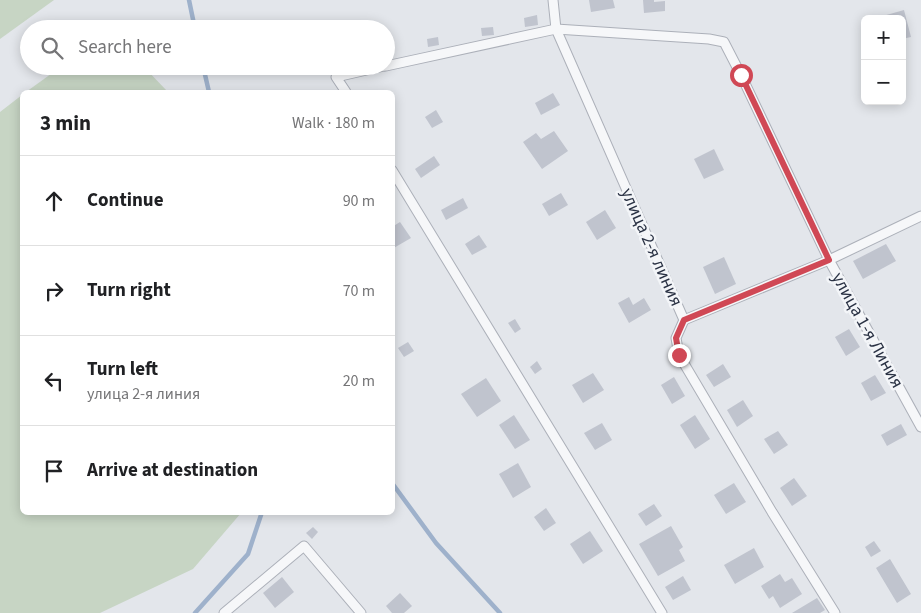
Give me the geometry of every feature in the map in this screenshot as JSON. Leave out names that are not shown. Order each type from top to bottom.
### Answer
[{"type":"lane","name":"улица 2-я линия","points":[[553,0],[556,29],[684,320],[676,338],[679,355],[772,512],[835,613]]},
{"type":"lane","points":[[395,64],[556,29]]},
{"type":"lane","name":"улица 1-я Линия","points":[[556,29],[710,39],[724,42],[829,260],[921,427]]},
{"type":"lane","points":[[341,75],[336,76],[345,90]]},
{"type":"lane","points":[[395,175],[662,613]]},
{"type":"lane","points":[[684,320],[829,260],[921,216]]},
{"type":"lane","points":[[224,613],[304,546],[361,613]]},
{"type":"green space","points":[[0,0],[54,0],[26,20],[20,20],[20,25],[0,39]]},
{"type":"green space","points":[[50,75],[152,75],[166,90],[29,90]]},
{"type":"green space","points":[[20,97],[20,515],[239,515],[193,569],[100,613],[0,613],[0,112]]},
{"type":"building","points":[[589,0],[613,0],[615,8],[591,12]]},
{"type":"building","points":[[643,0],[665,1],[665,11],[644,13]]},
{"type":"building","points":[[904,10],[905,15],[886,15]]},
{"type":"building","points":[[537,15],[538,25],[525,27],[524,18]]},
{"type":"building","points":[[906,18],[911,37],[906,38]]},
{"type":"building","points":[[493,27],[494,35],[482,36],[481,28]]},
{"type":"building","points":[[438,37],[439,45],[428,47],[427,39]]},
{"type":"building","points":[[553,93],[560,105],[541,115],[535,103]]},
{"type":"building","points":[[436,110],[443,122],[432,128],[425,117]]},
{"type":"building","points":[[554,131],[568,151],[542,169],[523,142],[536,133],[541,139]]},
{"type":"building","points":[[714,149],[724,170],[704,179],[694,159]]},
{"type":"building","points":[[434,156],[440,165],[421,178],[415,169]]},
{"type":"building","points":[[561,193],[568,205],[549,216],[542,204]]},
{"type":"building","points":[[463,198],[468,208],[446,220],[441,210]]},
{"type":"building","points":[[605,210],[616,228],[597,240],[586,222]]},
{"type":"building","points":[[400,222],[411,238],[395,247],[395,225]]},
{"type":"building","points":[[479,235],[487,247],[472,255],[465,244]]},
{"type":"building","points":[[886,244],[896,261],[863,279],[853,261]]},
{"type":"building","points":[[724,257],[736,284],[715,294],[703,267]]},
{"type":"building","points":[[629,297],[633,305],[644,298],[651,310],[629,323],[618,303]]},
{"type":"building","points":[[515,319],[521,329],[515,333],[508,323]]},
{"type":"building","points":[[849,329],[860,347],[846,356],[835,337]]},
{"type":"building","points":[[408,342],[414,351],[404,357],[398,348]]},
{"type":"building","points":[[537,361],[542,369],[535,374],[530,367]]},
{"type":"building","points":[[723,364],[731,377],[714,387],[706,375]]},
{"type":"building","points":[[593,373],[604,390],[583,403],[572,385]]},
{"type":"building","points":[[875,375],[886,393],[871,401],[861,383]]},
{"type":"building","points":[[674,377],[685,396],[672,404],[661,385]]},
{"type":"building","points":[[486,378],[501,401],[477,417],[461,394]]},
{"type":"building","points":[[743,400],[753,416],[737,427],[727,410]]},
{"type":"building","points":[[514,415],[530,440],[515,449],[499,425]]},
{"type":"building","points":[[695,415],[710,439],[695,449],[680,425]]},
{"type":"building","points":[[602,423],[612,440],[595,450],[584,433]]},
{"type":"building","points":[[901,424],[907,435],[887,446],[881,435]]},
{"type":"building","points":[[778,431],[788,445],[774,454],[764,439]]},
{"type":"building","points":[[518,463],[531,487],[513,498],[499,474]]},
{"type":"building","points":[[794,478],[807,496],[792,506],[780,488]]},
{"type":"building","points":[[734,483],[746,502],[726,514],[714,495]]},
{"type":"building","points":[[654,504],[662,516],[646,526],[638,514]]},
{"type":"building","points":[[546,508],[556,523],[544,531],[534,517]]},
{"type":"building","points":[[671,526],[683,547],[679,550],[685,561],[658,576],[639,544]]},
{"type":"building","points":[[313,527],[318,532],[312,539],[306,533]]},
{"type":"building","points":[[590,531],[603,551],[583,564],[570,544]]},
{"type":"building","points":[[874,541],[881,551],[871,557],[865,547]]},
{"type":"building","points":[[754,548],[764,567],[735,584],[724,565]]},
{"type":"building","points":[[890,559],[911,594],[897,603],[876,568]]},
{"type":"building","points":[[780,574],[785,582],[792,578],[802,594],[780,608],[773,596],[769,599],[761,586]]},
{"type":"building","points":[[683,576],[691,590],[673,600],[665,587]]},
{"type":"building","points":[[282,577],[294,592],[275,608],[263,593]]},
{"type":"building","points":[[400,593],[412,606],[404,613],[392,613],[386,606]]},
{"type":"building","points":[[817,598],[825,610],[820,613],[792,613]]},
{"type":"waterway","points":[[189,0],[193,20]]},
{"type":"waterway","points":[[205,75],[209,90]]},
{"type":"waterway","points":[[395,487],[436,543],[500,613]]},
{"type":"waterway","points":[[195,613],[248,554],[261,515]]},
{"type":"route","points":[[679,355],[676,338],[684,320],[829,260],[741,75]]}]
